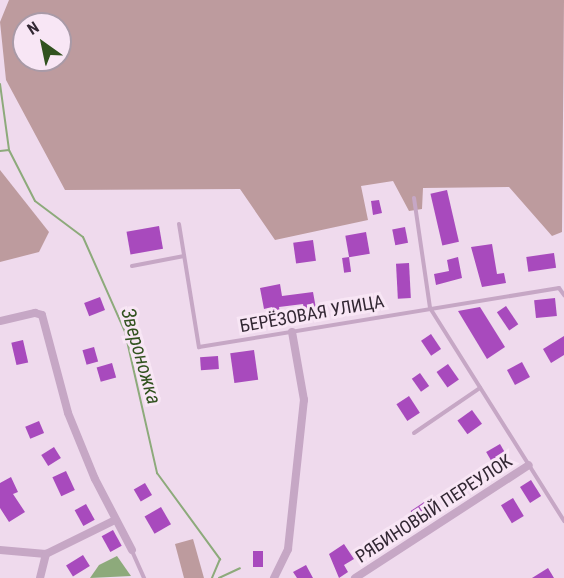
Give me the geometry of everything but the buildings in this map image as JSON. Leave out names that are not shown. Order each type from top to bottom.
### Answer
[{"type":"street","points":[[0,321],[35,313],[42,315],[68,413],[115,520],[132,550]]},
{"type":"street","points":[[274,578],[288,549],[304,400],[292,332]]},
{"type":"street","name":"РЯБИНОВЫЙ ПЕРЕУЛОК","points":[[355,578],[529,465]]},
{"type":"street","points":[[0,550],[46,554],[115,520]]},
{"type":"street","points":[[40,578],[46,554]]},
{"type":"lane","points":[[414,198],[430,308],[564,521]]},
{"type":"lane","points":[[132,266],[184,256],[179,224]]},
{"type":"lane","name":"БЕРЁЗОВАЯ УЛИЦА","points":[[184,256],[199,347],[558,288],[564,295]]},
{"type":"lane","points":[[414,433],[480,388]]},
{"type":"lane","points":[[132,550],[144,578]]},
{"type":"shaded area","points":[[9,0],[564,0],[562,232],[552,236],[509,187],[423,188],[422,209],[409,211],[393,181],[361,186],[368,220],[275,240],[240,189],[65,190],[6,80],[0,22]]},
{"type":"shaded area","points":[[0,170],[49,232],[39,252],[0,262]]},
{"type":"shaded area","points":[[193,539],[204,578],[184,578],[175,544]]},
{"type":"shaded area","points":[[117,556],[131,576],[90,578],[99,565]]},
{"type":"waterway","name":"Звероножка","points":[[0,84],[9,150],[35,201],[83,237],[125,332],[157,473],[220,559],[212,578]]},
{"type":"waterway","points":[[0,151],[9,150]]},
{"type":"waterway","points":[[219,578],[240,568]]}]
